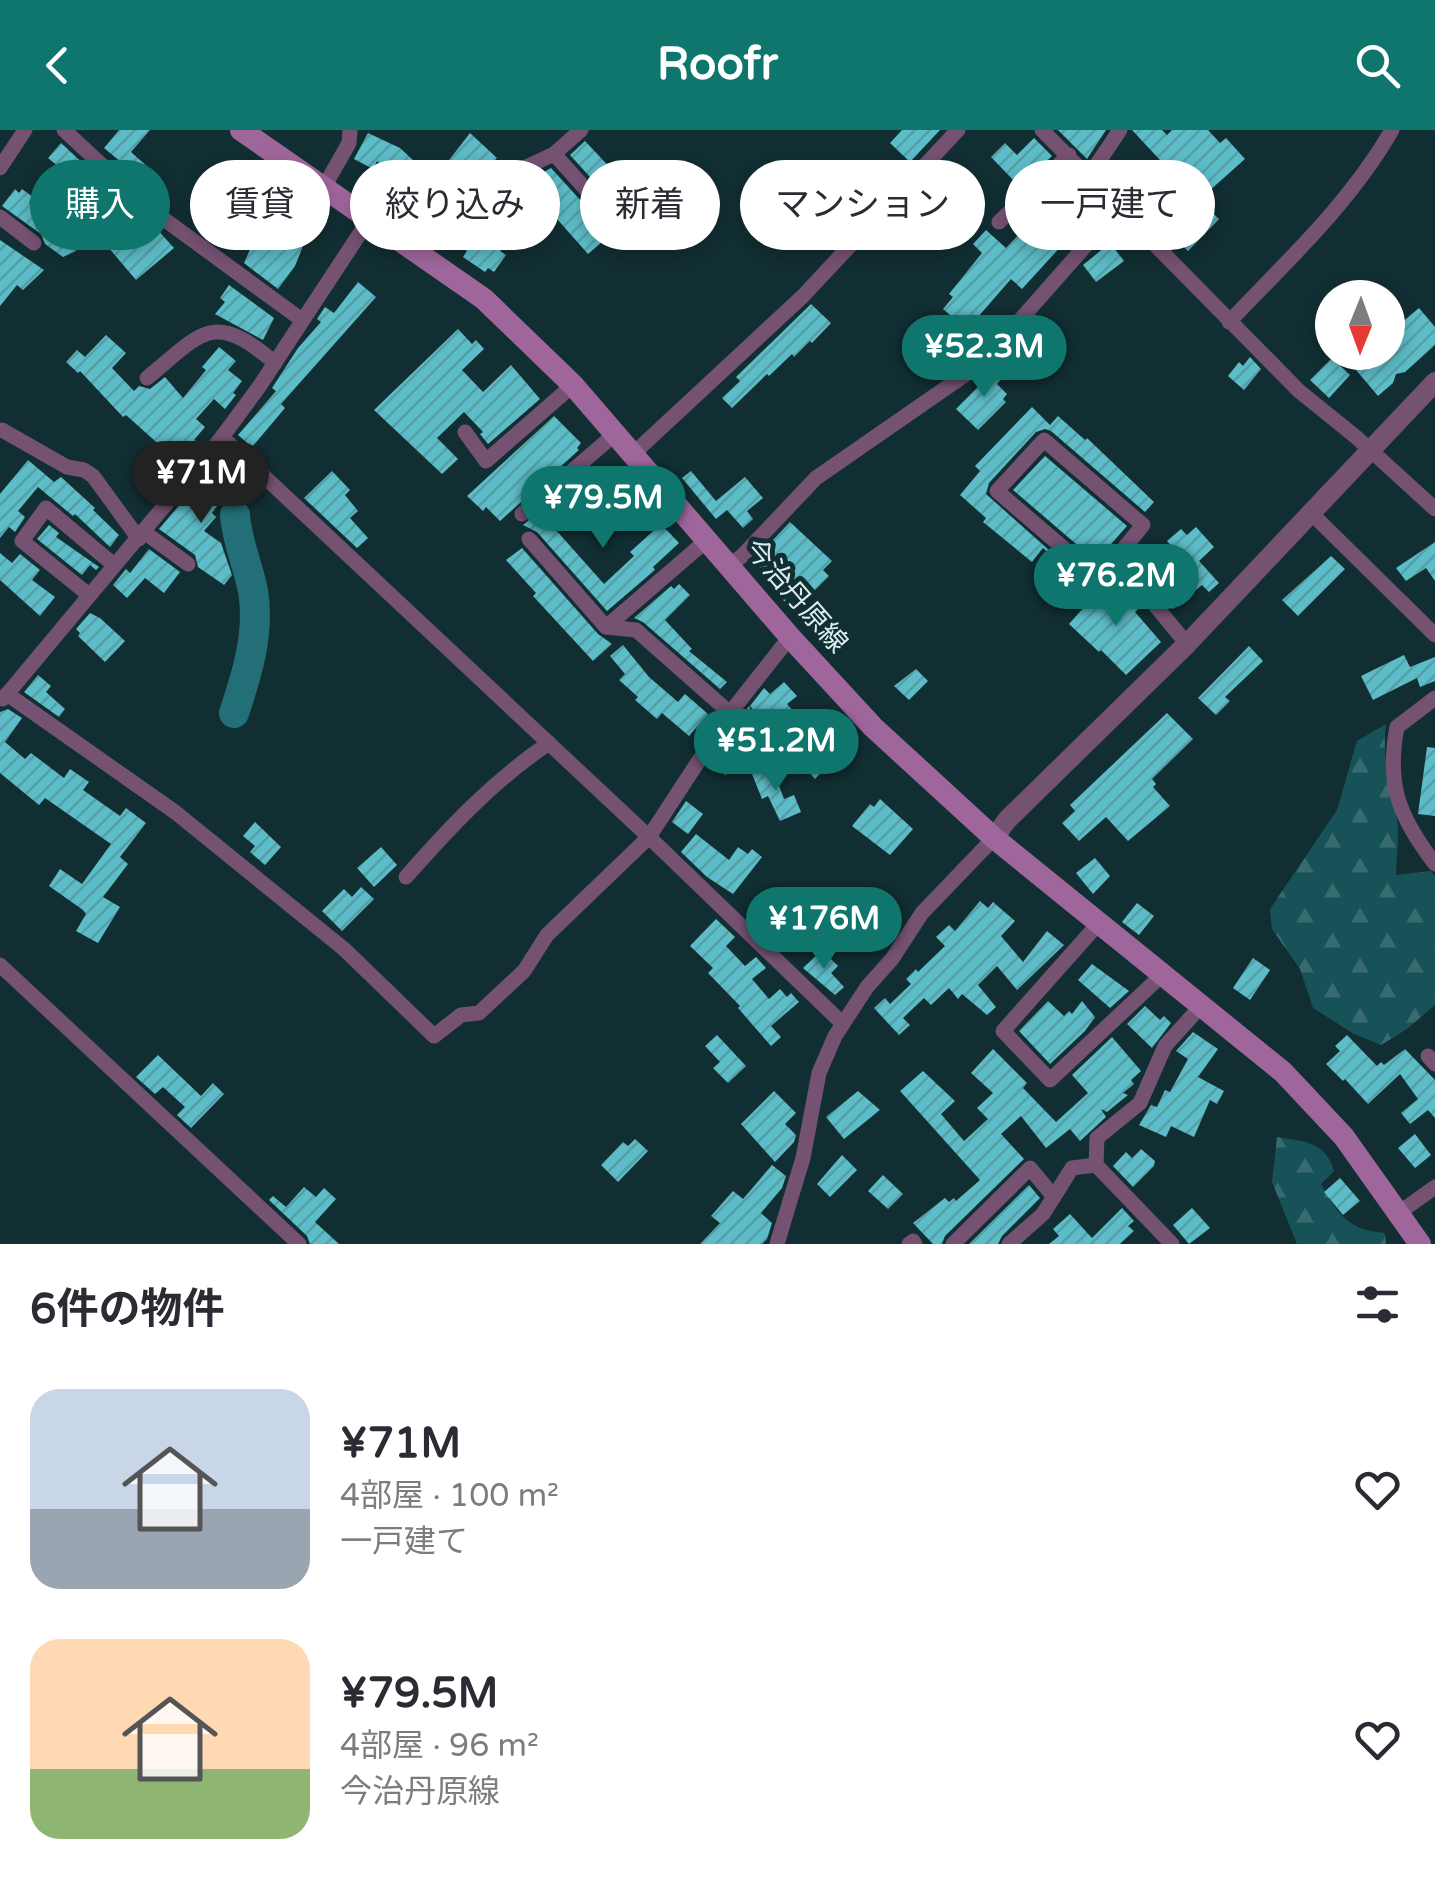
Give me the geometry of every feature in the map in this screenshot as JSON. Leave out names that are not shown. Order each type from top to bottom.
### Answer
[{"type":"main road","name":"今治丹原線","points":[[241,130],[285,160]]},
{"type":"main road","name":"今治丹原線","points":[[415,250],[493,306],[574,385],[790,638],[879,733],[994,838],[1202,1005],[1319,1106],[1420,1244]]},
{"type":"street","points":[[0,168],[25,130]]},
{"type":"street","points":[[64,130],[146,206],[302,320]]},
{"type":"street","points":[[330,176],[349,143],[350,130]]},
{"type":"street","points":[[541,160],[581,130]]},
{"type":"street","points":[[633,454],[803,296],[958,130]]},
{"type":"street","points":[[1042,130],[1074,160]]},
{"type":"street","points":[[1100,160],[1120,130]]},
{"type":"street","points":[[1229,322],[1349,195],[1392,130]]},
{"type":"street","points":[[554,154],[580,183]]},
{"type":"street","points":[[999,222],[1069,155]]},
{"type":"street","points":[[0,217],[30,240]]},
{"type":"street","points":[[350,248],[222,437],[3,698],[175,812],[344,948],[434,1036],[461,1015],[478,1013],[524,972],[547,935],[649,837],[730,713],[790,638]]},
{"type":"street","points":[[728,566],[816,478],[982,362],[1082,250]]},
{"type":"street","points":[[1158,250],[1298,392],[1356,437],[1435,510]]},
{"type":"street","points":[[147,378],[203,333],[216,330],[247,340],[275,363]]},
{"type":"street","points":[[777,1244],[788,1218],[803,1158],[819,1074],[843,1024],[922,912],[1043,784],[1187,644],[1435,382]]},
{"type":"street","points":[[465,432],[486,461],[574,385]]},
{"type":"street","points":[[2,430],[66,467],[94,476],[141,536],[188,564]]},
{"type":"street","points":[[522,514],[615,434]]},
{"type":"street","points":[[222,437],[843,1024]]},
{"type":"street","points":[[1044,440],[1143,525],[1116,558],[1096,576],[997,491],[1044,440]]},
{"type":"street","points":[[89,595],[22,541],[46,508],[114,565]]},
{"type":"street","points":[[1310,512],[1435,635]]},
{"type":"street","points":[[529,539],[606,627],[636,630],[730,713]]},
{"type":"street","points":[[606,627],[707,540]]},
{"type":"street","points":[[1116,558],[1187,644]]},
{"type":"street","points":[[1435,698],[1397,727],[1390,762],[1398,800],[1435,864]]},
{"type":"street","points":[[406,877],[478,798],[506,772],[548,743]]},
{"type":"street","points":[[1098,924],[1003,1032],[1050,1080],[1162,974]]},
{"type":"street","points":[[0,965],[299,1244]]},
{"type":"street","points":[[1172,1244],[1096,1164],[1097,1138],[1140,1103],[1164,1046],[1202,1005]]},
{"type":"street","points":[[1009,1244],[1043,1214],[1072,1168],[1096,1164]]},
{"type":"street","points":[[953,1244],[1030,1168],[1054,1197]]},
{"type":"street","points":[[1400,1212],[1435,1187]]},
{"type":"green space","points":[[1386,724],[1385,755],[1397,821],[1396,875],[1431,871],[1435,877],[1435,1005],[1381,1045],[1354,1034],[1313,1008],[1300,969],[1272,929],[1270,909],[1337,810],[1357,741]]},
{"type":"green space","points":[[1277,1137],[1313,1145],[1326,1154],[1334,1171],[1321,1184],[1333,1204],[1353,1224],[1385,1233],[1386,1244],[1297,1244],[1272,1182]]},
{"type":"building","points":[[119,130],[150,130],[131,152],[140,160],[118,160],[104,148]]},
{"type":"building","points":[[902,130],[940,130],[912,160],[890,143]]},
{"type":"building","points":[[1058,130],[1106,130],[1087,159]]},
{"type":"building","points":[[1132,130],[1162,130],[1167,135],[1172,130],[1208,130],[1220,143],[1226,138],[1245,159],[1215,186],[1215,160],[1160,160]]},
{"type":"building","points":[[368,133],[400,148],[413,160],[356,160]]},
{"type":"building","points":[[470,133],[497,158],[495,160],[449,160]]},
{"type":"building","points":[[1034,138],[1052,156],[1048,160],[1005,160],[1005,171],[991,157],[1005,143],[1017,155]]},
{"type":"building","points":[[585,141],[603,160],[580,160],[580,166],[570,155]]},
{"type":"building","points":[[61,143],[79,160],[50,160],[48,158]]},
{"type":"building","points":[[560,178],[580,200],[580,245],[560,222]]},
{"type":"building","points":[[15,189],[19,193],[22,189],[30,195],[30,226],[2,206]]},
{"type":"building","points":[[986,230],[1005,250],[1058,250],[1022,289],[1011,279],[964,333],[943,309],[953,297],[949,294],[982,253],[979,250],[985,250]]},
{"type":"building","points":[[0,240],[44,270],[23,290],[17,285],[0,306]]},
{"type":"building","points":[[170,244],[174,248],[136,280],[110,250],[170,250]]},
{"type":"building","points":[[53,250],[76,250],[76,251],[63,257]]},
{"type":"building","points":[[250,250],[301,250],[278,289],[244,263]]},
{"type":"building","points":[[501,250],[506,255],[494,272],[488,268],[485,272],[463,257],[467,251]]},
{"type":"building","points":[[1101,250],[1115,250],[1124,261],[1096,282],[1083,265]]},
{"type":"building","points":[[358,282],[376,297],[281,404],[285,408],[252,447],[238,435],[276,391],[272,388],[321,322],[317,319],[325,307],[334,313]]},
{"type":"building","points":[[229,285],[274,318],[263,340],[215,314],[225,302],[220,298]]},
{"type":"building","points":[[811,304],[831,323],[732,408],[722,398],[740,381],[736,377]]},
{"type":"building","points":[[1419,308],[1435,327],[1435,345],[1405,372],[1396,374],[1393,383],[1378,396],[1356,370],[1405,370],[1405,320]]},
{"type":"building","points":[[458,329],[472,344],[476,340],[484,349],[462,370],[483,392],[511,365],[540,399],[488,444],[480,434],[483,432],[464,412],[437,438],[458,459],[442,474],[374,410]]},
{"type":"building","points":[[106,335],[126,353],[112,368],[134,391],[139,386],[150,389],[165,377],[183,398],[219,347],[236,361],[228,370],[242,381],[233,393],[236,395],[225,409],[214,399],[196,419],[205,427],[194,440],[201,444],[183,466],[126,415],[123,417],[80,371],[66,362],[77,350],[85,357]]},
{"type":"building","points":[[1250,357],[1261,369],[1244,390],[1228,376],[1239,362],[1243,366]]},
{"type":"building","points":[[992,368],[1002,378],[997,384],[1007,394],[1003,399],[1006,402],[978,430],[956,409],[981,384],[977,380]]},
{"type":"building","points":[[1320,370],[1345,370],[1350,375],[1329,398],[1310,380]]},
{"type":"building","points":[[1032,407],[1050,425],[1058,416],[1087,438],[1154,502],[1145,512],[1051,431],[1036,432],[989,483],[986,494],[1077,575],[1074,578],[1043,548],[1032,562],[983,522],[986,518],[960,495],[980,471],[975,466]]},
{"type":"building","points":[[554,416],[581,443],[579,450],[500,521],[486,507],[483,511],[467,496]]},
{"type":"building","points":[[1045,456],[1127,526],[1096,561],[1013,490]]},
{"type":"building","points":[[220,457],[225,461],[225,472],[209,500],[217,506],[212,513],[216,517],[204,531],[221,543],[232,575],[224,585],[198,567],[195,555],[159,529]]},
{"type":"building","points":[[28,460],[54,482],[61,477],[95,508],[119,535],[110,547],[38,487],[18,511],[25,517],[15,532],[9,527],[0,538],[0,494]]},
{"type":"building","points":[[593,467],[599,474],[547,520],[604,584],[634,556],[630,552],[661,524],[679,543],[653,567],[655,570],[607,611],[537,532],[523,525]]},
{"type":"building","points":[[332,471],[350,490],[345,495],[358,511],[350,518],[368,538],[357,548],[304,498]]},
{"type":"building","points":[[691,471],[716,501],[745,477],[763,498],[747,511],[753,519],[743,528],[727,510],[716,519],[682,478]]},
{"type":"building","points":[[790,522],[832,561],[823,570],[829,576],[794,611],[767,584],[772,579],[753,561]]},
{"type":"building","points":[[49,525],[59,533],[56,537],[99,567],[96,570],[90,565],[82,575],[37,539]]},
{"type":"building","points":[[1196,527],[1214,547],[1199,561],[1219,583],[1209,592],[1202,585],[1173,609],[1144,574],[1171,546],[1167,541],[1181,529],[1187,535]]},
{"type":"building","points":[[1435,542],[1435,581],[1426,568],[1406,581],[1396,568]]},
{"type":"building","points":[[522,548],[598,634],[612,644],[593,661],[533,596],[536,593],[506,560]]},
{"type":"building","points":[[149,549],[180,572],[164,593],[145,578],[127,598],[113,585],[126,569],[130,573]]},
{"type":"building","points":[[0,553],[12,563],[20,554],[40,570],[32,580],[55,597],[40,616],[0,580]]},
{"type":"building","points":[[1331,556],[1345,569],[1298,616],[1282,600]]},
{"type":"building","points":[[679,584],[690,595],[665,620],[692,649],[689,651],[727,682],[720,689],[634,618],[671,586],[674,589]]},
{"type":"building","points":[[1103,586],[1118,600],[1128,590],[1141,606],[1135,612],[1161,642],[1126,675],[1069,624]]},
{"type":"building","points":[[90,613],[125,641],[105,662],[78,636],[76,629]]},
{"type":"building","points":[[623,645],[649,677],[678,702],[685,694],[708,714],[689,736],[662,713],[657,719],[619,680],[625,674],[610,656]]},
{"type":"building","points":[[1249,646],[1263,661],[1225,697],[1230,701],[1216,715],[1198,698]]},
{"type":"building","points":[[1404,655],[1410,667],[1435,657],[1435,681],[1420,687],[1417,678],[1373,700],[1361,676]]},
{"type":"building","points":[[916,669],[928,681],[909,700],[894,686]]},
{"type":"building","points":[[38,675],[51,686],[46,692],[65,709],[59,717],[24,692]]},
{"type":"building","points":[[784,682],[797,696],[787,704],[839,754],[815,779],[750,706],[764,688],[770,694]]},
{"type":"building","points":[[749,706],[763,741],[752,734],[726,775],[709,765]]},
{"type":"building","points":[[8,709],[22,718],[5,742],[25,759],[31,753],[64,778],[70,769],[89,782],[83,790],[120,816],[126,808],[146,823],[120,857],[128,864],[103,897],[120,907],[98,943],[76,931],[86,914],[83,910],[49,886],[60,869],[82,884],[111,844],[45,798],[39,805],[0,773],[0,712]]},
{"type":"building","points":[[1167,713],[1193,739],[1152,779],[1156,784],[1153,787],[1170,806],[1128,841],[1106,817],[1079,841],[1062,823],[1075,811],[1070,805]]},
{"type":"building","points":[[1427,747],[1435,748],[1435,816],[1418,814]]},
{"type":"building","points":[[772,767],[784,799],[794,795],[801,812],[780,821],[768,796],[762,799],[752,774]]},
{"type":"building","points":[[880,799],[913,829],[890,855],[852,826],[870,804],[874,807]]},
{"type":"building","points":[[686,801],[703,814],[688,834],[672,822]]},
{"type":"building","points":[[255,822],[281,847],[265,865],[250,852],[255,846],[243,836]]},
{"type":"building","points":[[696,834],[729,860],[738,847],[748,854],[752,849],[762,857],[733,894],[707,877],[681,852]]},
{"type":"building","points":[[381,847],[397,865],[374,887],[357,868]]},
{"type":"building","points":[[1095,858],[1110,876],[1093,894],[1076,873]]},
{"type":"building","points":[[361,887],[374,899],[342,931],[322,911],[344,889],[352,897]]},
{"type":"building","points":[[980,901],[988,908],[993,902],[1015,921],[1001,936],[1023,962],[1047,931],[1064,945],[1017,990],[997,966],[978,985],[996,1007],[987,1015],[962,994],[958,999],[949,988],[931,1005],[924,998],[903,1018],[910,1025],[899,1035],[874,1008],[885,998],[890,1004],[911,984],[906,979],[945,946],[936,937],[949,925],[955,931]]},
{"type":"building","points":[[1137,903],[1154,916],[1139,935],[1122,922]]},
{"type":"building","points":[[716,919],[735,937],[726,946],[745,966],[756,957],[766,968],[752,979],[769,999],[780,989],[799,1002],[771,1026],[781,1037],[771,1046],[708,973],[713,968],[690,946]]},
{"type":"building","points":[[822,950],[838,966],[831,973],[844,987],[835,995],[803,968]]},
{"type":"building","points":[[1253,958],[1270,970],[1250,1000],[1233,988]]},
{"type":"building","points":[[1092,964],[1129,991],[1110,1008],[1078,980]]},
{"type":"building","points":[[1048,1001],[1064,1016],[1069,1011],[1072,1014],[1082,1001],[1095,1017],[1050,1064],[1019,1031]]},
{"type":"building","points":[[1145,1006],[1160,1020],[1164,1016],[1171,1023],[1152,1048],[1127,1024]]},
{"type":"building","points":[[1193,1032],[1218,1049],[1198,1077],[1224,1091],[1217,1104],[1210,1100],[1194,1137],[1171,1126],[1166,1137],[1139,1125],[1151,1105],[1157,1107],[1165,1090],[1170,1092],[1188,1059],[1176,1051]]},
{"type":"building","points":[[717,1035],[746,1066],[728,1083],[713,1068],[720,1062],[705,1046]]},
{"type":"building","points":[[1347,1035],[1377,1066],[1405,1049],[1435,1080],[1435,1118],[1428,1110],[1410,1124],[1401,1113],[1418,1099],[1400,1074],[1368,1104],[1343,1081],[1326,1064],[1340,1051],[1335,1046]]},
{"type":"building","points":[[1112,1037],[1141,1071],[1123,1093],[1128,1095],[1107,1112],[1101,1109],[1106,1117],[1080,1141],[1070,1129],[1046,1148],[1021,1116],[1001,1134],[1024,1159],[945,1236],[942,1244],[933,1244],[913,1223],[945,1198],[956,1201],[980,1180],[900,1091],[923,1071],[955,1101],[941,1114],[964,1141],[988,1119],[977,1108],[993,1093],[971,1073],[993,1049],[1027,1083],[1023,1088],[1056,1122],[1088,1093],[1072,1075]]},
{"type":"building","points":[[158,1055],[201,1096],[213,1083],[224,1094],[191,1128],[177,1115],[185,1107],[163,1087],[155,1094],[136,1077]]},
{"type":"building","points":[[774,1091],[796,1113],[785,1124],[796,1135],[794,1142],[775,1162],[741,1124]]},
{"type":"building","points":[[858,1091],[880,1110],[844,1139],[826,1117]]},
{"type":"building","points":[[1415,1134],[1431,1155],[1415,1168],[1398,1148]]},
{"type":"building","points":[[635,1139],[648,1151],[618,1182],[601,1165],[623,1142],[628,1146]]},
{"type":"building","points":[[1141,1149],[1155,1161],[1154,1166],[1133,1187],[1113,1166],[1126,1152],[1132,1158]]},
{"type":"building","points":[[842,1155],[857,1170],[830,1197],[817,1184]]},
{"type":"building","points":[[772,1165],[786,1176],[782,1188],[761,1213],[772,1223],[767,1239],[762,1244],[700,1244],[720,1223],[711,1216],[733,1191],[743,1199]]},
{"type":"building","points":[[883,1175],[903,1194],[888,1209],[868,1191]]},
{"type":"building","points":[[1340,1178],[1360,1201],[1343,1215],[1324,1192]]},
{"type":"building","points":[[1029,1185],[1040,1198],[998,1244],[969,1244]]},
{"type":"building","points":[[304,1187],[316,1197],[324,1188],[336,1199],[315,1222],[339,1244],[310,1244],[307,1236],[269,1200],[273,1196],[286,1207]]},
{"type":"building","points":[[1122,1208],[1134,1221],[1128,1226],[1134,1231],[1120,1244],[1049,1244],[1059,1236],[1053,1229],[1070,1214],[1092,1238]]},
{"type":"building","points":[[1192,1208],[1210,1228],[1189,1244],[1173,1225]]},
{"type":"waterway","points":[[234,713],[248,668],[255,622],[253,591],[235,515]]}]
